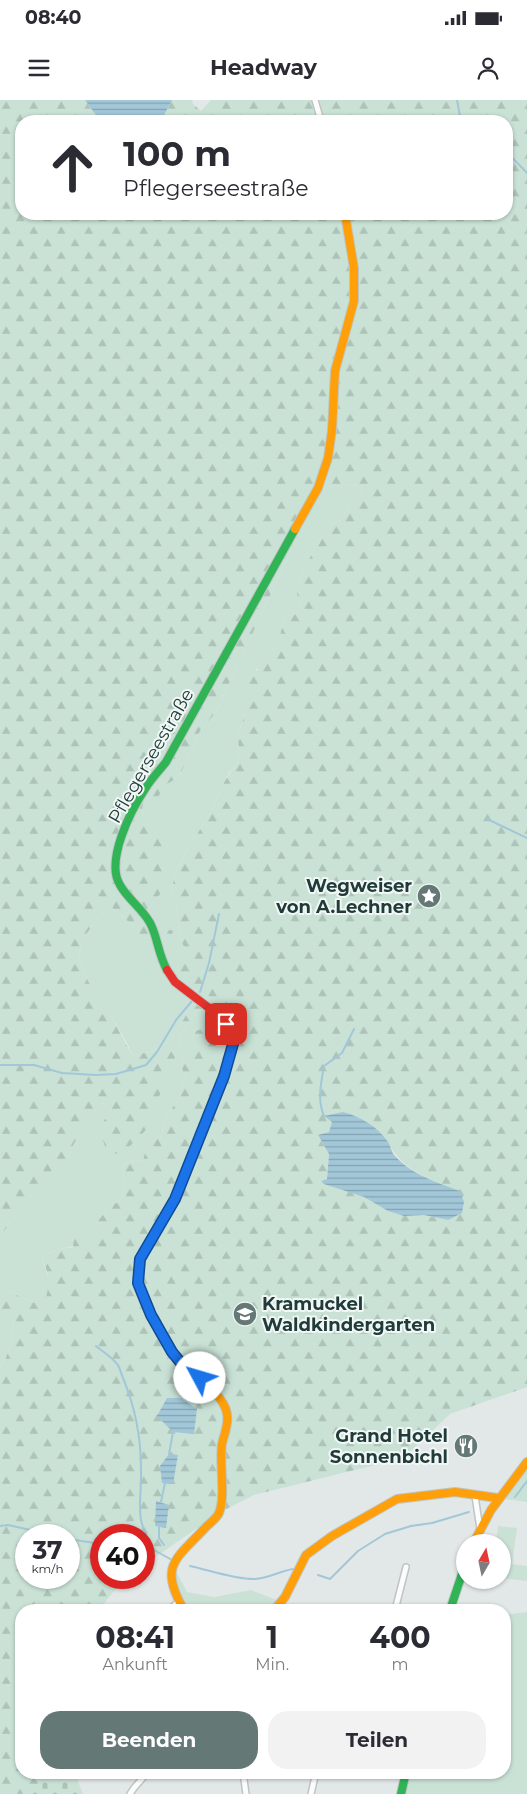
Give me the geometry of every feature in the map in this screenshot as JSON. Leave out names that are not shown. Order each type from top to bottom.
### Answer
[{"type":"street","points":[[315,100],[319,115]]},
{"type":"street","name":"Pflegerseestraße","points":[[179,1600],[170,1585],[174,1563],[219,1512],[222,1493],[222,1445],[228,1422],[227,1412],[221,1401],[200,1378],[181,1363],[172,1352],[151,1315],[138,1283],[140,1259],[175,1199],[218,1094],[232,1050],[233,1039],[226,1024],[218,1014],[184,990],[168,973],[161,960],[152,926],[118,884],[116,874],[117,851],[121,838],[145,788],[166,762],[326,471],[332,441],[335,369],[339,349],[354,301],[353,259],[346,220]]},
{"type":"street","points":[[478,1534],[498,1498],[527,1462]]},
{"type":"street","points":[[279,1604],[285,1597],[306,1555],[325,1540],[382,1506],[397,1499],[438,1493],[455,1492],[498,1498]]},
{"type":"street","points":[[475,1496],[480,1529]]},
{"type":"street","points":[[396,1604],[406,1567]]},
{"type":"street","points":[[452,1604],[457,1589]]},
{"type":"street","points":[[175,1604],[179,1600],[181,1604]]},
{"type":"street","points":[[130,1794],[142,1779]]},
{"type":"street","points":[[244,1779],[247,1794]]},
{"type":"street","points":[[311,1794],[314,1779]]},
{"type":"street","points":[[401,1794],[404,1779]]},
{"type":"green space","points":[[0,100],[85,100],[96,115],[15,115],[15,220],[513,220],[513,115],[164,115],[172,100],[192,100],[193,104],[201,111],[211,100],[527,100],[527,1387],[450,1414],[403,1458],[254,1495],[219,1513],[155,1557],[155,1524],[90,1524],[90,1589],[116,1589],[104,1604],[15,1604],[15,1779],[46,1779],[25,1794],[0,1794],[0,1368],[8,1351],[14,1321],[3,1312],[0,1312],[0,1291],[7,1291],[35,1303],[46,1297],[48,1277],[42,1257],[56,1250],[73,1247],[74,1239],[78,1236],[86,1242],[99,1229],[98,1220],[104,1214],[108,1204],[118,1203],[124,1193],[123,1167],[129,1162],[143,1160],[147,1146],[161,1136],[168,1114],[178,1100],[185,1079],[181,1064],[196,1031],[201,1029],[213,1030],[210,1039],[229,1042],[224,1027],[214,1014],[205,1008],[197,1011],[181,1035],[179,1048],[145,1131],[125,1151],[115,1154],[107,1152],[102,1137],[89,1142],[112,1109],[102,1103],[81,1130],[59,1173],[36,1190],[0,1236]],"holes":[[[361,485],[363,492],[352,500],[342,520],[329,525],[309,559],[296,588],[300,610],[296,614],[285,616],[278,643],[267,658],[266,666],[249,674],[245,713],[238,736],[239,755],[237,766],[231,771],[222,786],[212,810],[176,870],[171,892],[176,907],[182,943],[186,951],[178,969],[181,990],[193,1000],[193,1003],[171,1041],[150,1052],[132,1055],[110,1014],[88,981],[79,954],[83,938],[109,905],[130,923],[140,936],[148,938],[159,934],[169,944],[173,931],[157,925],[148,909],[161,893],[165,861],[170,853],[172,844],[168,836],[142,813],[143,803],[148,797],[157,798],[167,784],[179,777],[200,731],[216,712],[292,548],[293,539],[323,489],[326,487]],[[325,1116],[388,1142],[394,1152],[409,1167],[428,1178],[460,1191],[448,1220],[424,1215],[404,1216],[388,1211],[364,1197],[321,1181],[327,1179],[329,1154],[318,1135],[329,1132],[333,1122]]]},
{"type":"green space","points":[[361,485],[363,492],[352,500],[342,520],[329,525],[309,559],[296,588],[300,610],[296,614],[285,616],[278,643],[267,658],[266,666],[263,669],[256,669],[238,736],[239,755],[237,766],[230,771],[212,810],[176,870],[171,892],[176,907],[182,943],[186,951],[181,990],[193,1003],[171,1041],[150,1052],[132,1055],[110,1014],[88,981],[79,954],[83,938],[109,905],[130,923],[140,936],[148,938],[159,934],[169,944],[148,909],[161,893],[165,860],[170,853],[148,818],[142,813],[143,803],[148,797],[157,797],[167,784],[179,777],[200,731],[216,712],[292,548],[293,539],[323,489],[326,487]]},
{"type":"green space","points":[[205,1008],[213,1013],[219,1021],[213,1030],[201,1029],[196,1031],[181,1064],[185,1079],[178,1100],[168,1114],[161,1136],[147,1146],[143,1160],[129,1162],[123,1167],[124,1193],[118,1203],[108,1204],[104,1214],[98,1220],[100,1229],[86,1243],[56,1250],[42,1257],[50,1284],[46,1298],[35,1303],[7,1291],[0,1291],[0,1236],[36,1190],[59,1173],[81,1130],[102,1103],[112,1109],[90,1141],[103,1136],[162,1086],[179,1048],[181,1035],[197,1011]]},
{"type":"green space","points":[[0,1312],[3,1312],[14,1321],[8,1351],[0,1368]]},
{"type":"green space","points":[[527,1462],[527,1502],[498,1498]]},
{"type":"green space","points":[[498,1526],[517,1528],[512,1564],[527,1566],[527,1581],[511,1579],[511,1534],[497,1534]]},
{"type":"green space","points":[[176,1571],[187,1592],[214,1597],[251,1590],[277,1600],[273,1604],[185,1604],[176,1591],[172,1577]]},
{"type":"green space","points":[[527,1612],[527,1794],[401,1794],[405,1779],[511,1779],[511,1614]]},
{"type":"green space","points":[[46,1779],[77,1779],[83,1794],[25,1794]]},
{"type":"water","points":[[85,100],[172,100],[164,115],[96,115]]},
{"type":"water","points":[[343,1112],[362,1119],[374,1127],[384,1136],[395,1156],[409,1168],[425,1177],[460,1191],[464,1202],[462,1213],[448,1220],[424,1215],[404,1216],[388,1211],[364,1197],[324,1184],[321,1181],[327,1179],[329,1154],[318,1135],[329,1132],[332,1122],[324,1116]]},
{"type":"water","points":[[167,1398],[181,1398],[197,1409],[194,1434],[173,1432],[157,1416]]},
{"type":"water","points":[[169,1454],[178,1455],[173,1484],[162,1483],[160,1466]]},
{"type":"water","points":[[156,1501],[169,1505],[166,1528],[155,1526]]},
{"type":"waterway","points":[[457,100],[460,115]]},
{"type":"waterway","points":[[513,158],[527,173]]},
{"type":"waterway","points":[[487,819],[527,838]]},
{"type":"waterway","points":[[200,992],[209,963],[219,914]]},
{"type":"waterway","points":[[0,1065],[34,1065],[62,1073],[96,1075],[116,1074],[146,1065],[157,1052],[176,1020],[192,1001]]},
{"type":"waterway","points":[[324,1116],[320,1098],[324,1066],[342,1053],[354,1029]]},
{"type":"waterway","points":[[96,1346],[118,1365],[131,1400],[140,1446],[140,1510],[142,1524]]},
{"type":"waterway","points":[[169,1454],[173,1432]]},
{"type":"waterway","points":[[515,1497],[527,1481]]},
{"type":"waterway","points":[[161,1502],[165,1483]]},
{"type":"waterway","points":[[318,1575],[330,1579],[358,1551],[385,1534],[469,1512]]},
{"type":"waterway","points":[[0,1526],[15,1527]]},
{"type":"waterway","points":[[159,1527],[159,1538],[164,1545]]},
{"type":"waterway","points":[[80,1541],[90,1542]]},
{"type":"waterway","points":[[155,1551],[172,1560]]},
{"type":"waterway","points":[[190,1566],[248,1579],[265,1577],[293,1569]]},
{"type":"traffic: fast","points":[[167,970],[149,921],[120,885],[116,875],[116,863],[122,836],[139,798],[166,762],[295,529]]},
{"type":"traffic: fast","points":[[452,1604],[457,1589]]},
{"type":"traffic: fast","points":[[401,1794],[404,1779]]},
{"type":"traffic: slow","points":[[295,529],[318,488],[328,458],[332,430],[335,371],[354,301],[354,268],[346,220]]},
{"type":"traffic: slow","points":[[143,1254],[140,1261],[138,1284],[155,1324],[174,1354],[214,1392],[225,1406],[227,1414],[227,1426],[221,1452],[222,1498],[219,1513],[186,1547],[174,1564],[172,1583],[181,1604]]},
{"type":"traffic: slow","points":[[478,1534],[491,1510],[527,1462]]},
{"type":"traffic: slow","points":[[279,1604],[285,1597],[306,1555],[332,1536],[397,1499],[455,1492],[498,1498]]},
{"type":"traffic: jam","points":[[143,1254],[175,1199],[218,1093],[232,1050],[233,1039],[230,1030],[222,1018],[175,982],[167,970]]},
{"type":"place","name":"Wegweiser von A.Lechner","points":[[429,896]]},
{"type":"place","name":"Kramuckel Waldkindergarten","points":[[245,1314]]},
{"type":"place","name":"Grand Hotel Sonnenbichl","points":[[466,1446]]},
{"type":"route","points":[[200,1378],[181,1363],[172,1352],[151,1315],[138,1283],[140,1259],[175,1199],[224,1076],[233,1044],[232,1035],[226,1024]]}]
